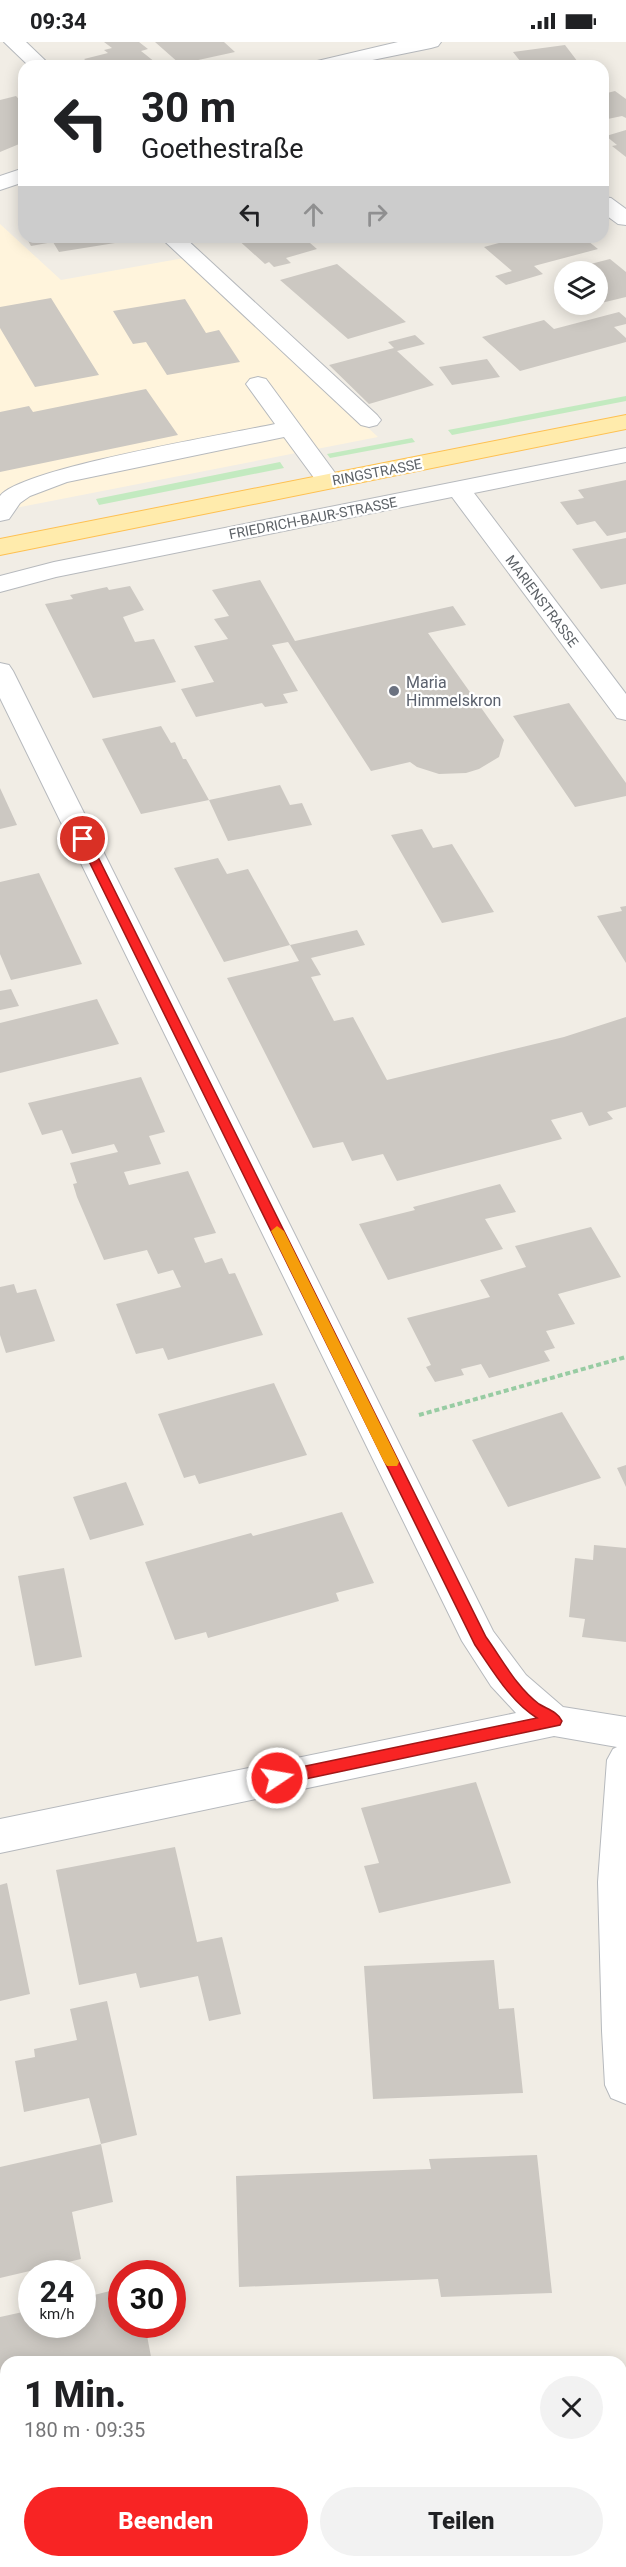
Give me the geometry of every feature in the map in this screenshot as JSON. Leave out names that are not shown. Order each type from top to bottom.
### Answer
[{"type":"main road","name":"RINGSTRASSE","points":[[0,547],[626,422]]},
{"type":"main road","name":"RINGSTRASSE","points":[[0,557],[128,521]]},
{"type":"street","points":[[14,42],[34,60]]},
{"type":"street","points":[[343,60],[403,44],[427,51]]},
{"type":"street","points":[[0,184],[18,176]]},
{"type":"street","points":[[609,207],[626,219]]},
{"type":"street","points":[[177,243],[369,420]]},
{"type":"street","points":[[258,384],[329,481]]},
{"type":"street","points":[[0,514],[11,498],[21,491],[60,476],[291,428]]},
{"type":"street","name":"FRIEDRICH-BAUR-STRASSE","points":[[0,584],[54,570],[626,455]]},
{"type":"street","name":"MARIENSTRASSE","points":[[458,489],[626,712]]},
{"type":"street","points":[[0,671],[480,1641],[515,1690],[533,1708],[554,1721]]},
{"type":"street","points":[[0,1836],[554,1721],[626,1732]]},
{"type":"street","points":[[626,1760],[618,1882],[622,2031],[626,2085]]},
{"type":"path","points":[[375,1428],[626,1357]]},
{"type":"shaded area","points":[[0,224],[18,243],[61,280],[184,258],[378,437],[0,511]]},
{"type":"green space","points":[[626,396],[626,401],[452,435],[448,430]]},
{"type":"green space","points":[[412,438],[415,442],[330,458],[327,454]]},
{"type":"green space","points":[[280,462],[284,468],[99,505],[96,499]]},
{"type":"building","points":[[104,42],[139,42],[148,49],[141,51],[152,60],[84,59],[108,53],[104,50],[112,48]]},
{"type":"building","points":[[155,42],[224,42],[235,52],[198,60],[175,60]]},
{"type":"building","points":[[565,45],[576,60],[519,60],[513,52]]},
{"type":"building","points":[[615,91],[626,99],[626,118],[622,116],[609,119],[609,92]]},
{"type":"building","points":[[16,96],[18,98],[18,144],[0,152],[0,100]]},
{"type":"building","points":[[626,130],[626,157],[612,146],[617,145],[609,138],[609,135]]},
{"type":"building","points":[[29,243],[48,243],[31,246]]},
{"type":"building","points":[[54,243],[115,243],[59,252]]},
{"type":"building","points":[[242,243],[310,243],[317,249],[286,258],[291,263],[274,267],[269,262],[265,264]]},
{"type":"building","points":[[499,243],[590,243],[598,249],[534,266],[543,274],[506,285],[495,276],[512,271],[484,247]]},
{"type":"building","points":[[610,259],[626,272],[626,297],[608,301],[608,261],[602,261]]},
{"type":"building","points":[[337,264],[406,322],[348,339],[280,280]]},
{"type":"building","points":[[51,298],[99,375],[35,387],[0,328],[0,307]]},
{"type":"building","points":[[185,299],[206,333],[219,330],[240,362],[167,375],[146,342],[133,344],[113,311]]},
{"type":"building","points":[[619,312],[626,318],[626,324],[614,327],[626,338],[626,342],[520,371],[482,337],[544,320],[554,329]]},
{"type":"building","points":[[415,335],[425,344],[397,351],[434,385],[369,404],[329,365],[394,348],[388,342]]},
{"type":"building","points":[[487,359],[500,377],[452,385],[439,367]]},
{"type":"building","points":[[146,389],[178,435],[0,472],[0,412],[29,406],[33,412]]},
{"type":"building","points":[[626,480],[626,532],[607,536],[595,521],[577,525],[560,502],[584,498],[578,490]]},
{"type":"building","points":[[626,538],[626,584],[601,589],[572,549]]},
{"type":"building","name":"Maria Himmelskron","points":[[260,580],[295,641],[453,606],[466,625],[428,633],[504,740],[499,757],[479,769],[466,773],[439,774],[417,767],[410,762],[371,771],[288,642],[272,645],[298,691],[283,694],[288,703],[265,707],[262,703],[196,717],[181,689],[214,682],[194,646],[228,639],[214,619],[229,616],[212,590]]},
{"type":"building","points":[[130,586],[144,610],[123,617],[135,642],[154,639],[176,682],[93,698],[45,604],[73,599],[70,595],[107,587],[109,590]]},
{"type":"building","points":[[569,703],[626,783],[626,796],[575,807],[513,716]]},
{"type":"building","points":[[161,726],[171,743],[175,742],[209,800],[141,814],[102,739]]},
{"type":"building","points":[[280,785],[290,805],[302,803],[312,825],[228,841],[209,800]]},
{"type":"building","points":[[0,788],[17,825],[0,829]]},
{"type":"building","points":[[422,829],[433,848],[452,844],[494,912],[442,923],[391,835]]},
{"type":"building","points":[[218,858],[227,874],[248,869],[290,945],[224,962],[174,868]]},
{"type":"building","points":[[39,873],[82,964],[11,980],[0,954],[0,882]]},
{"type":"building","points":[[626,906],[626,963],[597,916],[622,911],[620,907]]},
{"type":"building","points":[[357,930],[365,945],[311,958],[321,975],[311,977],[334,1021],[353,1017],[387,1080],[564,1037],[626,1017],[626,1107],[607,1112],[613,1119],[589,1126],[582,1112],[551,1120],[562,1139],[397,1181],[383,1154],[352,1161],[343,1142],[313,1148],[227,978],[299,961],[290,945]]},
{"type":"building","points":[[11,989],[19,1006],[0,1010],[0,991]]},
{"type":"building","points":[[97,999],[119,1044],[0,1073],[0,1023]]},
{"type":"building","points":[[141,1077],[165,1132],[149,1136],[161,1164],[124,1172],[129,1185],[188,1171],[216,1233],[194,1238],[205,1263],[222,1258],[229,1274],[235,1273],[263,1335],[168,1360],[163,1348],[136,1354],[116,1304],[181,1287],[173,1270],[158,1274],[147,1250],[104,1260],[77,1197],[73,1184],[77,1183],[70,1163],[118,1152],[114,1144],[72,1154],[62,1130],[42,1135],[28,1103]]},
{"type":"building","points":[[500,1184],[516,1212],[485,1219],[503,1249],[388,1280],[359,1224],[415,1210],[413,1207]]},
{"type":"building","points":[[591,1227],[621,1277],[558,1294],[575,1324],[546,1331],[555,1348],[544,1351],[550,1361],[489,1378],[481,1364],[461,1369],[464,1375],[435,1382],[426,1367],[431,1365],[407,1318],[490,1297],[480,1280],[526,1267],[515,1246]]},
{"type":"building","points":[[14,1284],[17,1293],[36,1289],[55,1341],[6,1353],[0,1335],[0,1287]]},
{"type":"building","points":[[274,1383],[307,1455],[199,1484],[195,1475],[184,1478],[158,1414]]},
{"type":"building","points":[[562,1412],[601,1478],[508,1507],[472,1440]]},
{"type":"building","points":[[626,1465],[626,1487],[617,1468]]},
{"type":"building","points":[[126,1482],[144,1525],[90,1540],[73,1497]]},
{"type":"building","points":[[342,1512],[374,1583],[336,1593],[339,1601],[208,1638],[206,1632],[175,1640],[145,1562],[251,1533],[253,1536]]},
{"type":"building","points":[[594,1545],[626,1548],[626,1642],[582,1637],[585,1619],[569,1617],[575,1558],[593,1560]]},
{"type":"building","points":[[64,1568],[82,1657],[35,1666],[18,1576]]},
{"type":"building","points":[[476,1782],[511,1883],[379,1913],[364,1866],[379,1863],[361,1808]]},
{"type":"building","points":[[175,1847],[197,1942],[222,1937],[241,2014],[209,2021],[198,1976],[140,1988],[136,1973],[79,1985],[56,1870]]},
{"type":"building","points":[[7,1883],[30,1994],[0,2001],[0,1885]]},
{"type":"building","points":[[494,1960],[499,2009],[514,2008],[523,2093],[373,2099],[364,1966]]},
{"type":"building","points":[[107,2001],[137,2135],[101,2144],[89,2098],[24,2112],[15,2061],[35,2057],[34,2049],[77,2040],[70,2009]]},
{"type":"building","points":[[101,2144],[113,2202],[72,2212],[81,2259],[18,2260],[18,2274],[0,2278],[0,2167]]},
{"type":"building","points":[[537,2155],[552,2293],[441,2297],[438,2279],[239,2287],[236,2176],[431,2169],[429,2159]]},
{"type":"building","points":[[108,2292],[108,2338],[147,2338],[151,2356],[0,2356],[0,2317],[18,2313],[18,2338],[96,2338],[96,2294]]},
{"type":"slow traffic","points":[[277,1231],[392,1462]]},
{"type":"place","name":"Maria Himmelskron","points":[[394,691]]},
{"type":"route","points":[[83,839],[480,1641],[515,1690],[533,1708],[554,1721],[277,1778]]}]
